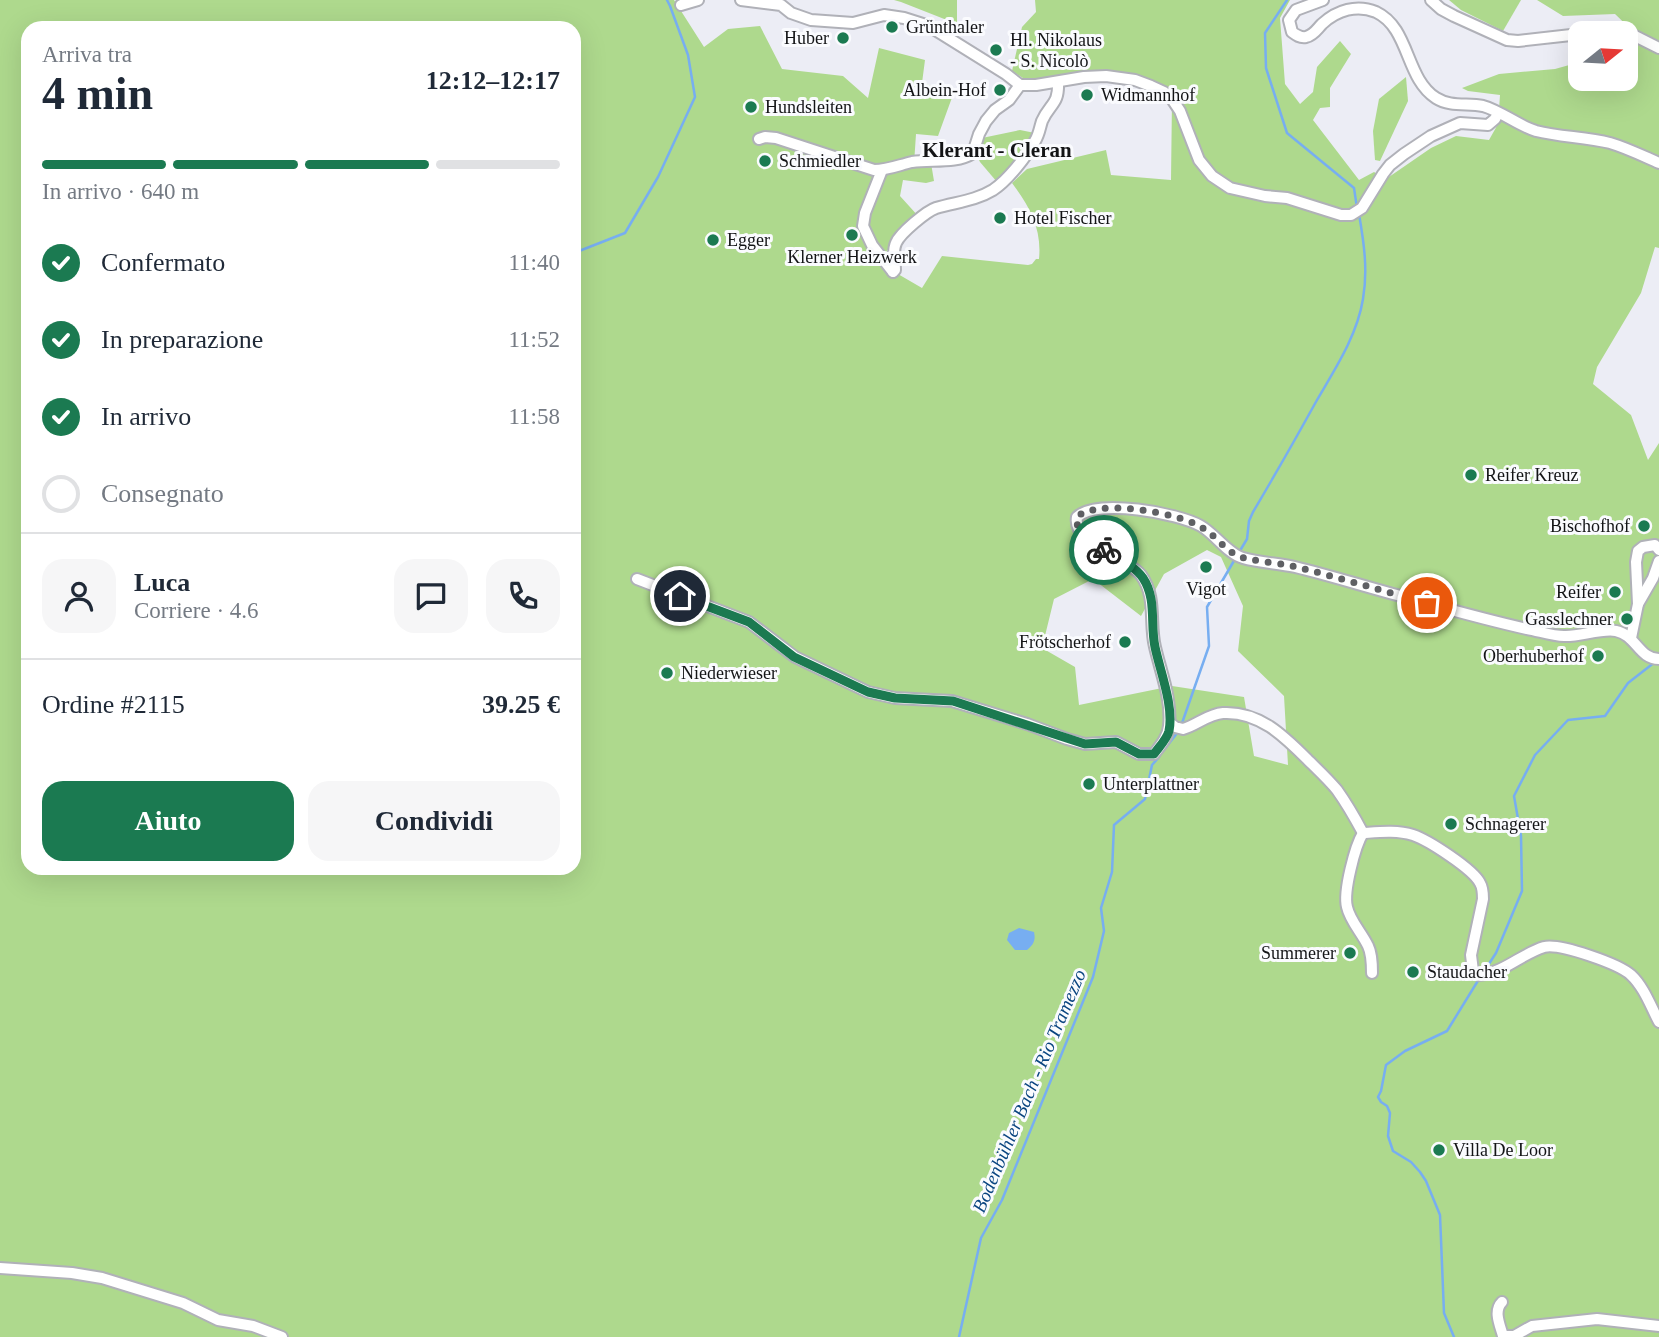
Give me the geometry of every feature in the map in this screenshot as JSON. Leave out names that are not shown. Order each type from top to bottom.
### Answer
[{"type":"street","points":[[681,5],[698,0]]},
{"type":"street","points":[[741,0],[781,5],[791,13],[811,20],[853,23],[884,15],[904,18],[929,26],[1020,85],[1106,76],[1135,80],[1164,92],[1172,99],[1180,111],[1199,160],[1212,176],[1230,188],[1287,198],[1342,215],[1359,211],[1383,174],[1404,154],[1431,136],[1453,125],[1488,125],[1498,113]]},
{"type":"street","points":[[1323,0],[1296,10],[1290,20],[1292,32],[1307,37],[1341,12],[1353,8],[1374,11],[1385,17],[1394,27],[1418,78],[1436,98],[1447,103],[1485,107],[1535,130],[1609,143],[1659,163]]},
{"type":"street","points":[[1431,0],[1454,16],[1507,40],[1568,35]]},
{"type":"street","points":[[1638,38],[1659,48]]},
{"type":"street","points":[[882,170],[865,213],[863,226],[872,245],[893,272],[897,241],[928,212],[982,196],[1010,174],[1037,139],[1045,116],[1059,94],[1058,82]]},
{"type":"street","points":[[759,139],[776,138],[863,168],[882,170],[916,161],[958,158],[971,155],[986,121],[1009,100],[1020,85]]},
{"type":"street","points":[[1176,726],[1155,646],[1152,601],[1146,584],[1137,571],[1084,536],[1077,528],[1077,517],[1086,511],[1123,509],[1162,512],[1198,524],[1237,555],[1294,567],[1506,624],[1564,636],[1616,631],[1631,638],[1641,652],[1656,659]]},
{"type":"street","points":[[1631,638],[1638,604],[1636,562],[1639,551],[1643,547],[1655,545],[1659,550]]},
{"type":"street","points":[[1638,604],[1659,561]]},
{"type":"street","points":[[638,579],[749,622],[794,657],[868,692],[895,698],[953,701],[1085,744],[1116,742],[1139,754],[1154,754],[1176,726],[1224,713],[1251,717],[1286,739],[1327,779],[1363,833]]},
{"type":"street","points":[[1363,833],[1398,832],[1414,835],[1456,860],[1480,882],[1483,899],[1471,955],[1473,971],[1483,975],[1541,948],[1560,946],[1619,967],[1631,975],[1640,986],[1659,1022]]},
{"type":"street","points":[[1363,833],[1358,842],[1346,907],[1368,947],[1372,973]]},
{"type":"street","points":[[0,1268],[102,1278],[183,1303],[218,1321],[253,1326],[282,1337]]},
{"type":"street","points":[[1502,1302],[1497,1314],[1503,1336],[1514,1336],[1532,1325],[1597,1320],[1659,1326]]},
{"type":"green space","points":[[0,0],[674,0],[704,47],[728,29],[760,26],[782,69],[843,76],[868,98],[879,48],[925,60],[922,83],[954,92],[938,136],[916,134],[914,164],[931,163],[934,181],[926,183],[903,180],[900,196],[919,217],[895,239],[879,263],[922,288],[942,256],[1028,265],[1039,259],[1037,228],[1012,183],[1027,169],[1106,150],[1111,175],[1171,180],[1172,99],[1135,80],[1029,82],[1012,71],[1022,27],[1036,12],[1035,0],[1290,0],[1280,18],[1285,84],[1300,104],[1313,92],[1317,67],[1340,41],[1351,54],[1330,88],[1330,107],[1320,108],[1313,120],[1359,180],[1374,172],[1386,179],[1431,148],[1456,136],[1489,140],[1498,124],[1500,95],[1462,88],[1499,74],[1568,65],[1568,91],[1638,91],[1638,45],[1645,43],[1638,36],[1638,21],[1622,21],[1615,14],[1563,16],[1537,0],[1659,0],[1659,248],[1655,247],[1641,293],[1597,367],[1593,384],[1631,415],[1648,460],[1659,443],[1659,1337],[0,1337]],"holes":[[[1207,550],[1221,557],[1243,606],[1238,651],[1284,696],[1288,765],[1254,756],[1244,697],[1172,686],[1079,705],[1075,667],[1042,648],[1054,599],[1093,579],[1141,616],[1164,574]]]},
{"type":"green space","points":[[894,0],[957,0],[957,24],[901,2]]},
{"type":"green space","points":[[1449,0],[1521,0],[1503,31],[1461,10]]},
{"type":"green space","points":[[1406,77],[1408,101],[1380,161],[1375,160],[1373,131],[1379,99]]},
{"type":"green space","points":[[1020,130],[1035,133],[1015,163],[997,182],[976,154],[982,138]]},
{"type":"water","points":[[1019,928],[1034,932],[1034,942],[1027,950],[1015,950],[1007,940],[1009,933]]},
{"type":"waterway","points":[[581,250],[625,233],[658,177],[695,97],[688,55],[667,0]]},
{"type":"waterway","name":"Bodenbühler Bach - Rio Tramezzo","points":[[1287,0],[1265,33],[1266,68],[1287,133],[1354,188],[1357,208]]},
{"type":"waterway","name":"Bodenbühler Bach - Rio Tramezzo","points":[[1238,554],[1247,539],[1253,512],[1338,364],[1356,326],[1365,278],[1359,214]]},
{"type":"waterway","name":"Bodenbühler Bach - Rio Tramezzo","points":[[1181,726],[1209,646],[1207,607],[1235,559]]},
{"type":"waterway","points":[[1485,970],[1496,953],[1522,891],[1521,836],[1514,796],[1535,755],[1568,720],[1605,716],[1628,683],[1655,662]]},
{"type":"waterway","name":"Bodenbühler Bach - Rio Tramezzo","points":[[1163,751],[1178,732]]},
{"type":"waterway","name":"Bodenbühler Bach - Rio Tramezzo","points":[[959,1337],[981,1238],[1002,1200],[1093,977],[1104,931],[1101,908],[1112,872],[1114,825],[1145,799],[1152,765],[1159,757]]},
{"type":"waterway","points":[[1454,1337],[1444,1313],[1440,1215],[1420,1172],[1411,1162],[1393,1151],[1388,1136],[1390,1113],[1378,1097],[1386,1065],[1405,1051],[1447,1031],[1479,979]]},
{"type":"way so far","points":[[1104,550],[1093,544],[1077,528],[1077,517],[1080,513],[1097,509],[1162,512],[1198,524],[1241,558],[1294,567],[1427,603]]},
{"type":"place","name":"Grünthaler","points":[[892,27]]},
{"type":"place","name":"Huber","points":[[843,38]]},
{"type":"place","name":"Hl. Nikolaus - S. Nicolò","points":[[996,50]]},
{"type":"place","name":"Albein-Hof","points":[[1000,90]]},
{"type":"place","name":"Widmannhof","points":[[1087,95]]},
{"type":"place","name":"Hundsleiten","points":[[751,107]]},
{"type":"place","name":"Schmiedler","points":[[765,161]]},
{"type":"place","name":"Hotel Fischer","points":[[1000,218]]},
{"type":"place","name":"Klerner Heizwerk","points":[[852,235]]},
{"type":"place","name":"Egger","points":[[713,240]]},
{"type":"place","name":"Reifer Kreuz","points":[[1471,475]]},
{"type":"place","name":"Bischofhof","points":[[1644,526]]},
{"type":"place","name":"Vigot","points":[[1206,567]]},
{"type":"place","name":"Reifer","points":[[1615,592]]},
{"type":"place","name":"Gasslechner","points":[[1627,619]]},
{"type":"place","name":"Frötscherhof","points":[[1125,642]]},
{"type":"place","name":"Oberhuberhof","points":[[1598,656]]},
{"type":"place","name":"Niederwieser","points":[[667,673]]},
{"type":"place","name":"Unterplattner","points":[[1089,784]]},
{"type":"place","name":"Schnagerer","points":[[1451,824]]},
{"type":"place","name":"Summerer","points":[[1350,953]]},
{"type":"place","name":"Staudacher","points":[[1413,972]]},
{"type":"place","name":"Villa De Loor","points":[[1439,1150]]},
{"type":"district","name":"Klerant - Cleran","points":[[997,150]]},
{"type":"route","points":[[680,596],[749,622],[794,657],[868,692],[895,698],[953,701],[1085,744],[1116,742],[1139,754],[1154,754],[1168,734],[1170,723],[1163,673],[1153,636],[1152,601],[1142,576],[1104,550]]}]
